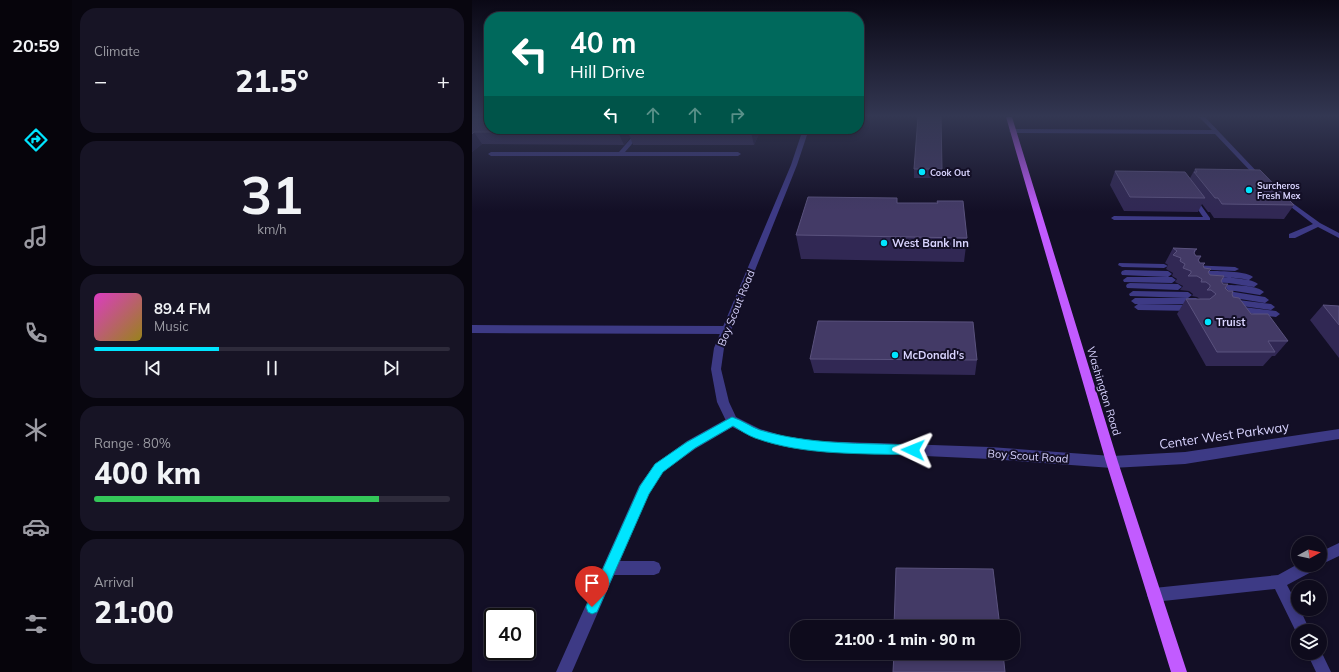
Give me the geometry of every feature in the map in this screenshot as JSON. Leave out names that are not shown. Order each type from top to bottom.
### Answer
[{"type":"main road","name":"Washington Road","points":[[1017,148],[1112,462],[1179,672]]},
{"type":"street","name":"Boy Scout Road","points":[[799,148],[719,348],[716,369],[723,402],[732,421],[756,434],[784,441],[816,446],[990,453],[1112,462]]},
{"type":"street","points":[[472,329],[727,330]]},
{"type":"street","points":[[564,672],[644,490],[659,468],[691,445],[732,421]]},
{"type":"street","name":"Center West Parkway","points":[[1112,462],[1185,458],[1339,434]]},
{"type":"lane","points":[[620,155],[626,148]]},
{"type":"lane","points":[[1231,148],[1265,184]]},
{"type":"lane","points":[[491,154],[738,154]]},
{"type":"lane","points":[[1276,192],[1318,224],[1339,236]]},
{"type":"lane","points":[[1114,218],[1208,219],[1190,194]]},
{"type":"lane","points":[[1292,236],[1318,224]]},
{"type":"lane","points":[[1130,287],[1168,273],[1130,287]]},
{"type":"lane","points":[[1198,277],[1226,274],[1247,274]]},
{"type":"lane","points":[[1198,277],[1254,284]]},
{"type":"lane","points":[[1198,277],[1234,288],[1260,292]]},
{"type":"lane","points":[[1130,287],[1178,287]]},
{"type":"lane","points":[[1130,287],[1188,295]]},
{"type":"lane","points":[[1130,287],[1199,305]]},
{"type":"lane","points":[[1265,300],[1234,295],[1222,302],[1243,309],[1273,311]]},
{"type":"lane","points":[[1327,556],[1339,549]]},
{"type":"lane","points":[[610,568],[654,568]]},
{"type":"lane","points":[[1154,595],[1279,582],[1297,572]]},
{"type":"lane","points":[[1279,582],[1300,624]]},
{"type":"lane","points":[[1318,660],[1324,672]]},
{"type":"building","points":[[916,148],[942,148],[942,169],[914,169]]},
{"type":"building","points":[[1195,169],[1260,170],[1294,205],[1222,204],[1218,198],[1215,198],[1194,172],[1197,172]]},
{"type":"building","points":[[1115,171],[1185,172],[1205,198],[1130,197]]},
{"type":"building","points":[[808,197],[897,198],[897,203],[938,203],[937,201],[963,201],[967,238],[796,235]]},
{"type":"building","points":[[1173,248],[1197,249],[1194,253],[1196,256],[1201,256],[1198,260],[1200,263],[1205,263],[1203,265],[1204,268],[1211,269],[1208,272],[1210,275],[1224,276],[1221,281],[1223,284],[1228,284],[1225,288],[1228,291],[1233,291],[1233,297],[1239,298],[1251,314],[1268,314],[1288,341],[1268,341],[1275,352],[1217,352],[1186,299],[1210,299],[1216,294],[1211,290],[1207,290],[1210,285],[1206,282],[1201,282],[1202,279],[1197,276],[1188,276],[1191,271],[1183,268],[1185,264],[1180,261],[1181,258],[1173,255],[1177,251]]},
{"type":"building","points":[[1323,305],[1339,306],[1339,325]]},
{"type":"building","points":[[818,321],[973,322],[977,360],[810,359]]},
{"type":"building","points":[[896,568],[993,569],[999,620],[894,620]]},
{"type":"building","points":[[894,660],[1004,660],[1005,672],[893,672]]},
{"type":"place","name":"Cook Out","points":[[922,172]]},
{"type":"place","name":"Surcheros Fresh Mex","points":[[1249,190]]},
{"type":"place","name":"West Bank Inn","points":[[884,243]]},
{"type":"place","name":"Truist","points":[[1208,322]]},
{"type":"place","name":"McDonald's","points":[[895,355]]},
{"type":"route","points":[[592,607],[644,490],[659,468],[691,445],[732,421],[756,434],[794,443],[816,446],[913,450]]}]
